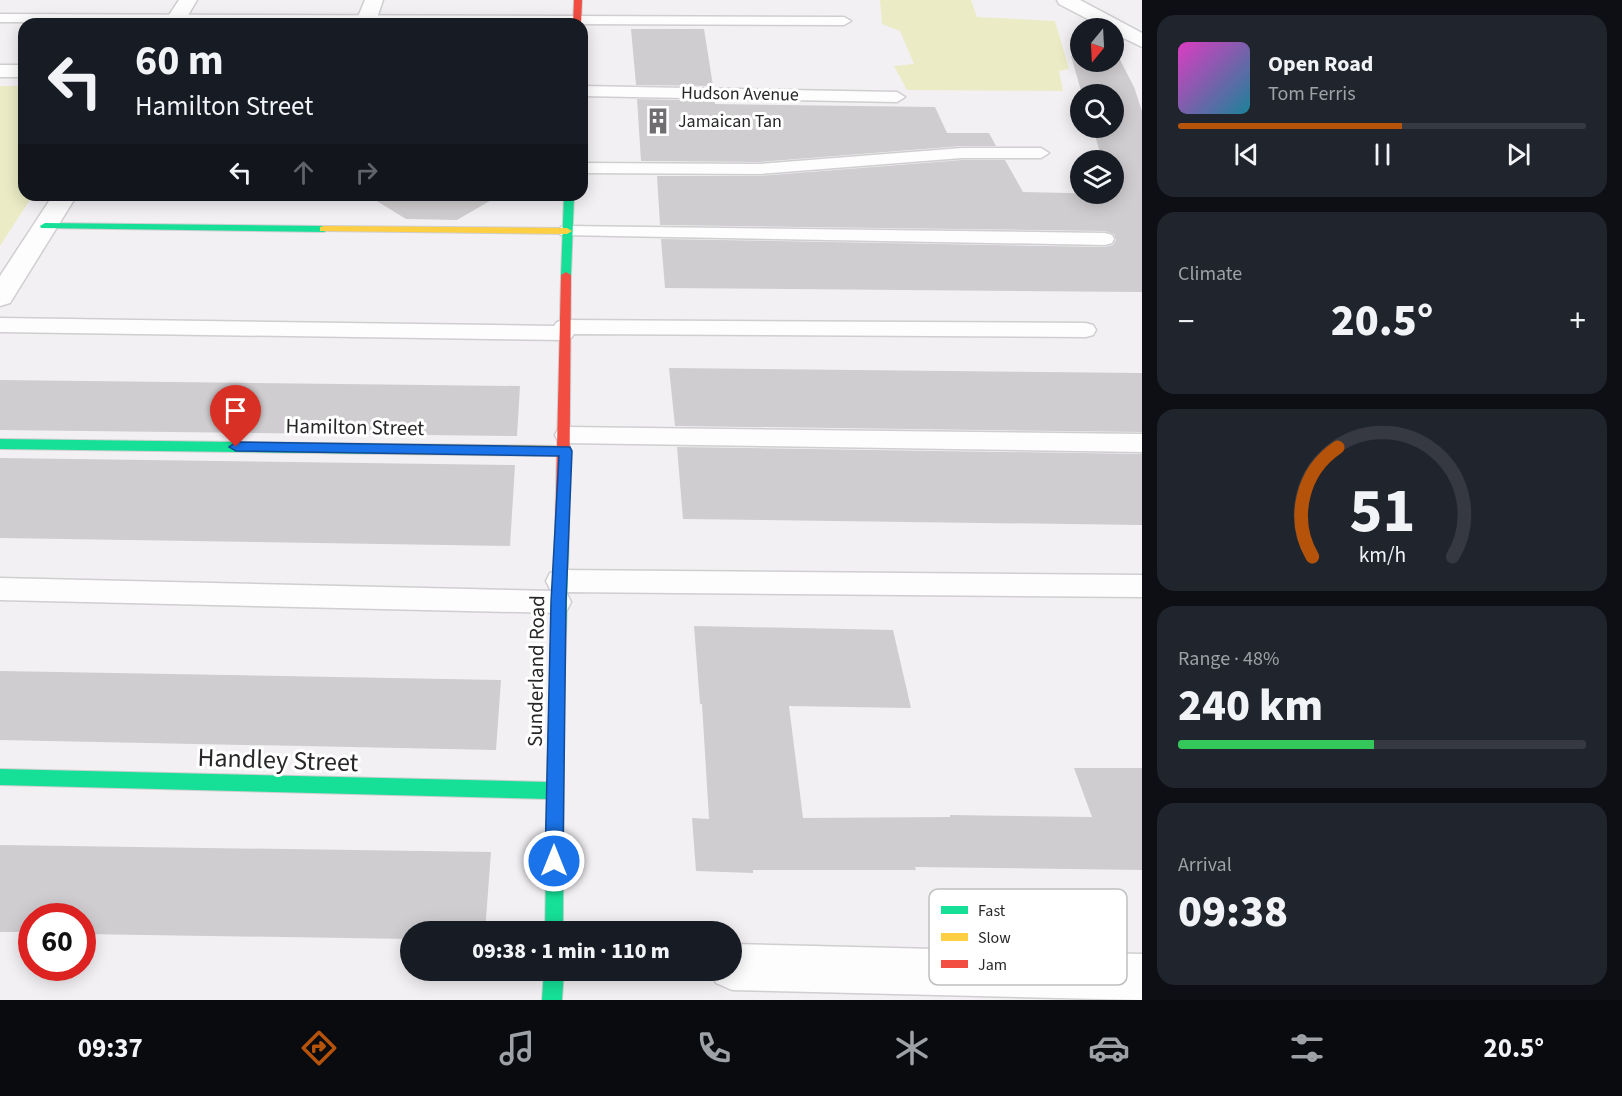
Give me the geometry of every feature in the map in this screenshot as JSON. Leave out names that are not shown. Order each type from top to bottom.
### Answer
[{"type":"street","points":[[177,18],[188,0]]},
{"type":"street","points":[[367,18],[374,0]]},
{"type":"street","points":[[577,18],[578,0]]},
{"type":"street","points":[[1066,0],[1142,41]]},
{"type":"street","points":[[0,71],[18,71]]},
{"type":"street","points":[[0,297],[61,201]]},
{"type":"street","name":"Sunderland Road","points":[[554,921],[554,791],[559,591],[566,443],[564,330],[569,201]]},
{"type":"street","points":[[45,226],[567,231]]},
{"type":"street","name":"Hamilton Street","points":[[0,444],[566,443]]},
{"type":"street","name":"Handley Street","points":[[0,777],[554,791]]},
{"type":"street","points":[[742,967],[929,972]]},
{"type":"street","points":[[1127,977],[1142,977]]},
{"type":"street","points":[[552,1000],[553,981]]},
{"type":"lane","points":[[274,18],[283,0]]},
{"type":"lane","points":[[425,18],[470,15],[516,18]]},
{"type":"lane","points":[[0,18],[18,18]]},
{"type":"lane","points":[[588,22],[844,21]]},
{"type":"lane","name":"Hudson Avenue","points":[[588,91],[897,97]]},
{"type":"lane","points":[[588,168],[760,169],[962,153],[1041,153]]},
{"type":"lane","points":[[567,231],[1105,238]]},
{"type":"lane","points":[[0,325],[564,330],[1086,330]]},
{"type":"lane","points":[[566,443],[1142,443]]},
{"type":"lane","points":[[0,589],[559,591],[1142,586]]},
{"type":"green space","points":[[880,0],[971,0],[977,17],[1055,21],[1069,69],[1059,71],[1063,91],[907,90],[894,66],[914,64],[900,31],[882,24]]},
{"type":"green space","points":[[0,86],[18,86],[18,201],[29,201],[0,246]]},
{"type":"building","points":[[631,29],[704,29],[713,86],[636,85]]},
{"type":"building","points":[[1124,67],[1142,111],[1142,292],[665,288],[661,239],[1105,247],[1113,245],[1116,240],[1114,234],[1105,231],[660,225],[657,176],[760,176],[962,160],[1005,160],[1023,192],[1070,193],[1070,204],[1124,204],[1124,150],[1099,150],[1096,138],[1124,138],[1124,84],[1079,84],[1076,72],[1124,72]]},
{"type":"building","points":[[637,99],[715,101],[715,104],[935,107],[947,133],[989,133],[996,146],[962,146],[760,162],[641,161]]},
{"type":"building","points":[[377,201],[490,201],[457,220],[406,219]]},
{"type":"building","points":[[669,368],[1142,373],[1142,432],[675,426]]},
{"type":"building","points":[[0,380],[520,386],[517,436],[0,430]]},
{"type":"building","points":[[677,447],[1142,454],[1142,525],[683,519]]},
{"type":"building","points":[[0,458],[515,465],[510,546],[0,538]]},
{"type":"building","points":[[694,626],[893,630],[911,708],[789,706],[803,818],[950,817],[950,815],[1092,817],[1074,768],[1142,768],[1142,870],[915,867],[916,870],[753,870],[753,873],[696,871],[692,818],[709,819],[702,704],[700,704]]},
{"type":"building","points":[[0,671],[501,680],[496,750],[0,740]]},
{"type":"building","points":[[0,845],[491,852],[486,921],[400,921],[400,939],[96,934],[96,903],[18,903],[18,932],[0,932]]},
{"type":"traffic: fast","points":[[566,275],[569,201]]},
{"type":"traffic: fast","points":[[45,226],[324,229]]},
{"type":"traffic: fast","points":[[0,444],[389,449]]},
{"type":"traffic: fast","points":[[554,921],[556,705],[562,534]]},
{"type":"traffic: fast","points":[[0,777],[554,791]]},
{"type":"traffic: fast","points":[[552,1000],[553,981]]},
{"type":"traffic: slow","points":[[324,229],[567,231]]},
{"type":"traffic: slow","points":[[389,449],[565,451]]},
{"type":"traffic: jam","points":[[577,18],[578,0]]},
{"type":"traffic: jam","points":[[562,534],[566,275]]},
{"type":"place","name":"Jamaican Tan","points":[[658,121]]},
{"type":"route","points":[[236,447],[566,451],[558,602],[554,861]]}]
